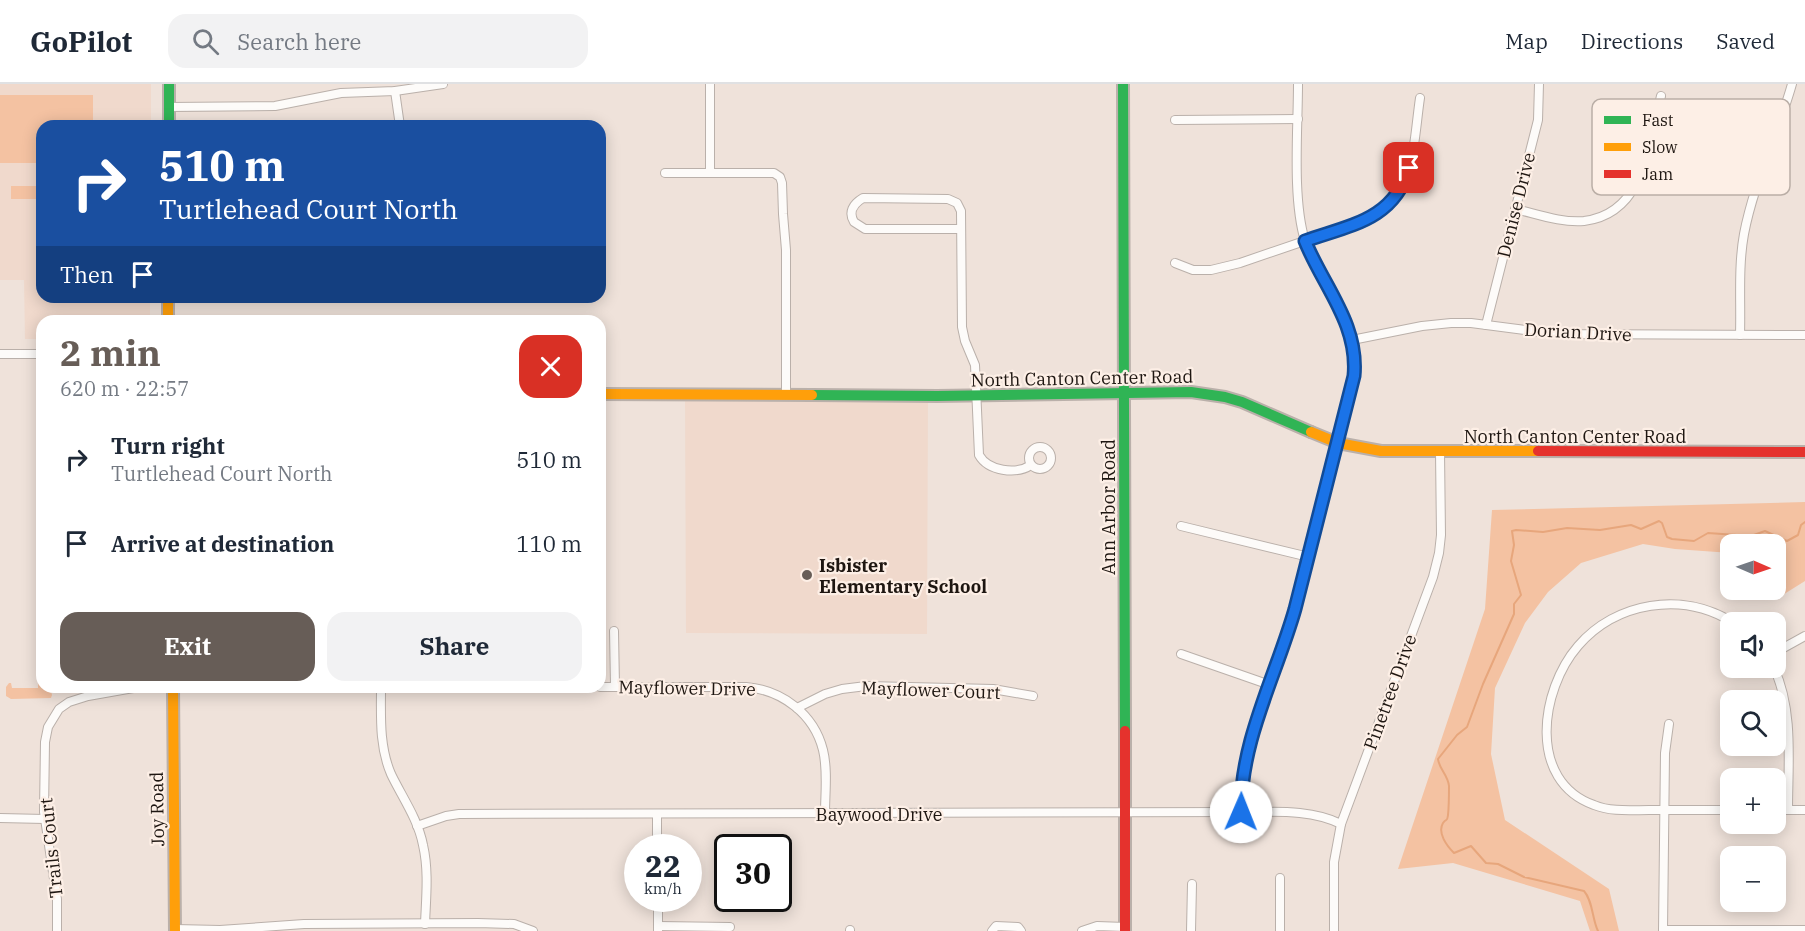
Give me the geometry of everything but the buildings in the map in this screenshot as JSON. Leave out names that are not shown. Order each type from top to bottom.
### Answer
[{"type":"street","points":[[169,84],[169,120]]},
{"type":"street","points":[[169,107],[274,106],[341,88],[395,91],[443,84]]},
{"type":"street","points":[[710,84],[710,173]]},
{"type":"street","name":"Ann Arbor Road","points":[[1123,84],[1125,929]]},
{"type":"street","points":[[1241,812],[1241,784],[1246,753],[1285,643],[1354,376],[1355,360],[1352,340],[1344,316],[1314,262],[1300,221],[1298,84]]},
{"type":"street","name":"Denise Drive","points":[[1486,325],[1538,120],[1539,84]]},
{"type":"street","points":[[1787,99],[1792,84]]},
{"type":"street","points":[[395,91],[399,120]]},
{"type":"street","points":[[1175,263],[1193,270],[1211,270],[1240,263],[1369,219],[1380,213],[1404,185],[1409,168],[1420,98]]},
{"type":"street","points":[[1175,120],[1298,119]]},
{"type":"street","points":[[665,173],[774,173],[781,180],[786,250],[786,394]]},
{"type":"street","points":[[1515,209],[1555,219],[1584,221],[1604,215],[1621,204],[1628,195]]},
{"type":"street","points":[[1740,335],[1740,268],[1746,225],[1756,195]]},
{"type":"street","points":[[962,229],[865,230],[854,222],[852,210],[855,202],[863,198],[951,199],[960,208],[962,229],[962,327],[975,366],[978,395],[978,449],[982,460],[988,465],[1007,470],[1023,470],[1031,465]]},
{"type":"street","name":"Dorian Drive","points":[[1352,340],[1439,324],[1464,323],[1556,334],[1805,335]]},
{"type":"street","points":[[0,354],[36,354]]},
{"type":"street","name":"North Canton Center Road","points":[[606,394],[937,396],[1191,392],[1225,397],[1254,406],[1338,443],[1381,451],[1805,453]]},
{"type":"street","name":"Pinetree Drive","points":[[1334,931],[1334,862],[1341,824],[1436,566],[1441,535],[1440,452]]},
{"type":"street","points":[[1181,526],[1308,557]]},
{"type":"street","points":[[1720,616],[1685,605],[1657,604],[1628,611],[1604,623],[1579,645],[1562,671],[1546,730],[1546,743],[1551,763],[1562,783],[1582,800],[1594,806],[1618,810],[1720,810]]},
{"type":"street","points":[[614,631],[615,687]]},
{"type":"street","points":[[1786,646],[1805,636]]},
{"type":"street","points":[[1181,654],[1270,686]]},
{"type":"street","points":[[1779,678],[1786,707],[1788,810],[1805,810]]},
{"type":"street","name":"Mayflower Drive","points":[[606,687],[752,687],[776,694],[797,708],[813,726],[822,748],[825,765],[825,814]]},
{"type":"street","name":"Mayflower Court","points":[[797,708],[825,694],[855,687],[993,688],[1033,696]]},
{"type":"street","name":"Trails Court","points":[[57,931],[57,899],[45,819],[45,742],[53,716],[67,703],[108,693]]},
{"type":"street","name":"Joy Road","points":[[173,693],[175,930]]},
{"type":"street","points":[[381,693],[381,732],[384,754],[417,826],[426,858],[425,924]]},
{"type":"street","points":[[1669,724],[1665,753],[1663,931],[1805,930]]},
{"type":"street","name":"Baywood Drive","points":[[417,826],[459,814],[1241,812],[1308,813],[1341,824]]},
{"type":"street","points":[[657,815],[657,834]]},
{"type":"street","points":[[0,818],[45,819]]},
{"type":"street","points":[[1280,878],[1280,931]]},
{"type":"street","points":[[1191,931],[1192,884]]},
{"type":"street","points":[[658,912],[658,929],[730,927]]},
{"type":"street","points":[[175,930],[220,930],[304,924],[369,927],[425,924],[478,927],[514,924],[533,931]]},
{"type":"street","points":[[992,931],[996,926],[1006,925],[1018,927],[1021,931]]},
{"type":"street","points":[[1082,931],[1097,926],[1125,929]]},
{"type":"shaded area","points":[[0,84],[151,84],[151,120],[36,120],[36,303],[150,303],[150,315],[36,315],[36,339],[25,339],[24,280],[0,280]]},
{"type":"shaded area","points":[[0,95],[93,95],[93,120],[36,120],[36,163],[0,163]]},
{"type":"shaded area","points":[[11,186],[36,186],[36,199],[11,199]]},
{"type":"shaded area","name":"Isbister Elementary School","points":[[685,401],[928,402],[927,634],[686,633]]},
{"type":"shaded area","points":[[1805,502],[1805,581],[1786,593],[1786,534],[1720,534],[1720,552],[1643,544],[1581,563],[1548,592],[1525,623],[1495,688],[1491,754],[1505,820],[1609,889],[1619,931],[1590,931],[1580,901],[1453,863],[1398,869],[1485,609],[1492,510]]},
{"type":"shaded area","points":[[11,683],[12,688],[36,688],[36,693],[52,693],[52,695],[51,698],[11,699],[6,696],[6,687]]},
{"type":"waterway","points":[[1598,931],[1584,891],[1524,877],[1498,864],[1486,863],[1471,846],[1454,853],[1446,843],[1441,831],[1448,817],[1449,786],[1438,759],[1457,735],[1467,727],[1514,614],[1514,604],[1521,595],[1511,561],[1514,545],[1512,531],[1543,532],[1567,528],[1600,530],[1631,525],[1641,529],[1659,521],[1667,537],[1672,539],[1694,541],[1708,533],[1751,536],[1765,531],[1787,541],[1798,535],[1801,525],[1805,522]]},
{"type":"traffic: fast","points":[[169,84],[169,120]]},
{"type":"traffic: fast","points":[[1123,84],[1125,731]]},
{"type":"traffic: fast","points":[[812,395],[937,396],[1191,392],[1242,402],[1311,432]]},
{"type":"traffic: slow","points":[[168,303],[168,315]]},
{"type":"traffic: slow","points":[[606,394],[812,395]]},
{"type":"traffic: slow","points":[[1311,432],[1338,443],[1381,451],[1538,451]]},
{"type":"traffic: slow","points":[[173,693],[175,931]]},
{"type":"traffic: jam","points":[[1538,451],[1805,452]]},
{"type":"traffic: jam","points":[[1125,731],[1125,931]]},
{"type":"place","name":"Isbister Elementary School","points":[[807,575]]},
{"type":"route","points":[[1241,812],[1241,784],[1246,753],[1295,609],[1354,376],[1355,360],[1349,328],[1305,241],[1380,213],[1400,192],[1409,168]]}]
